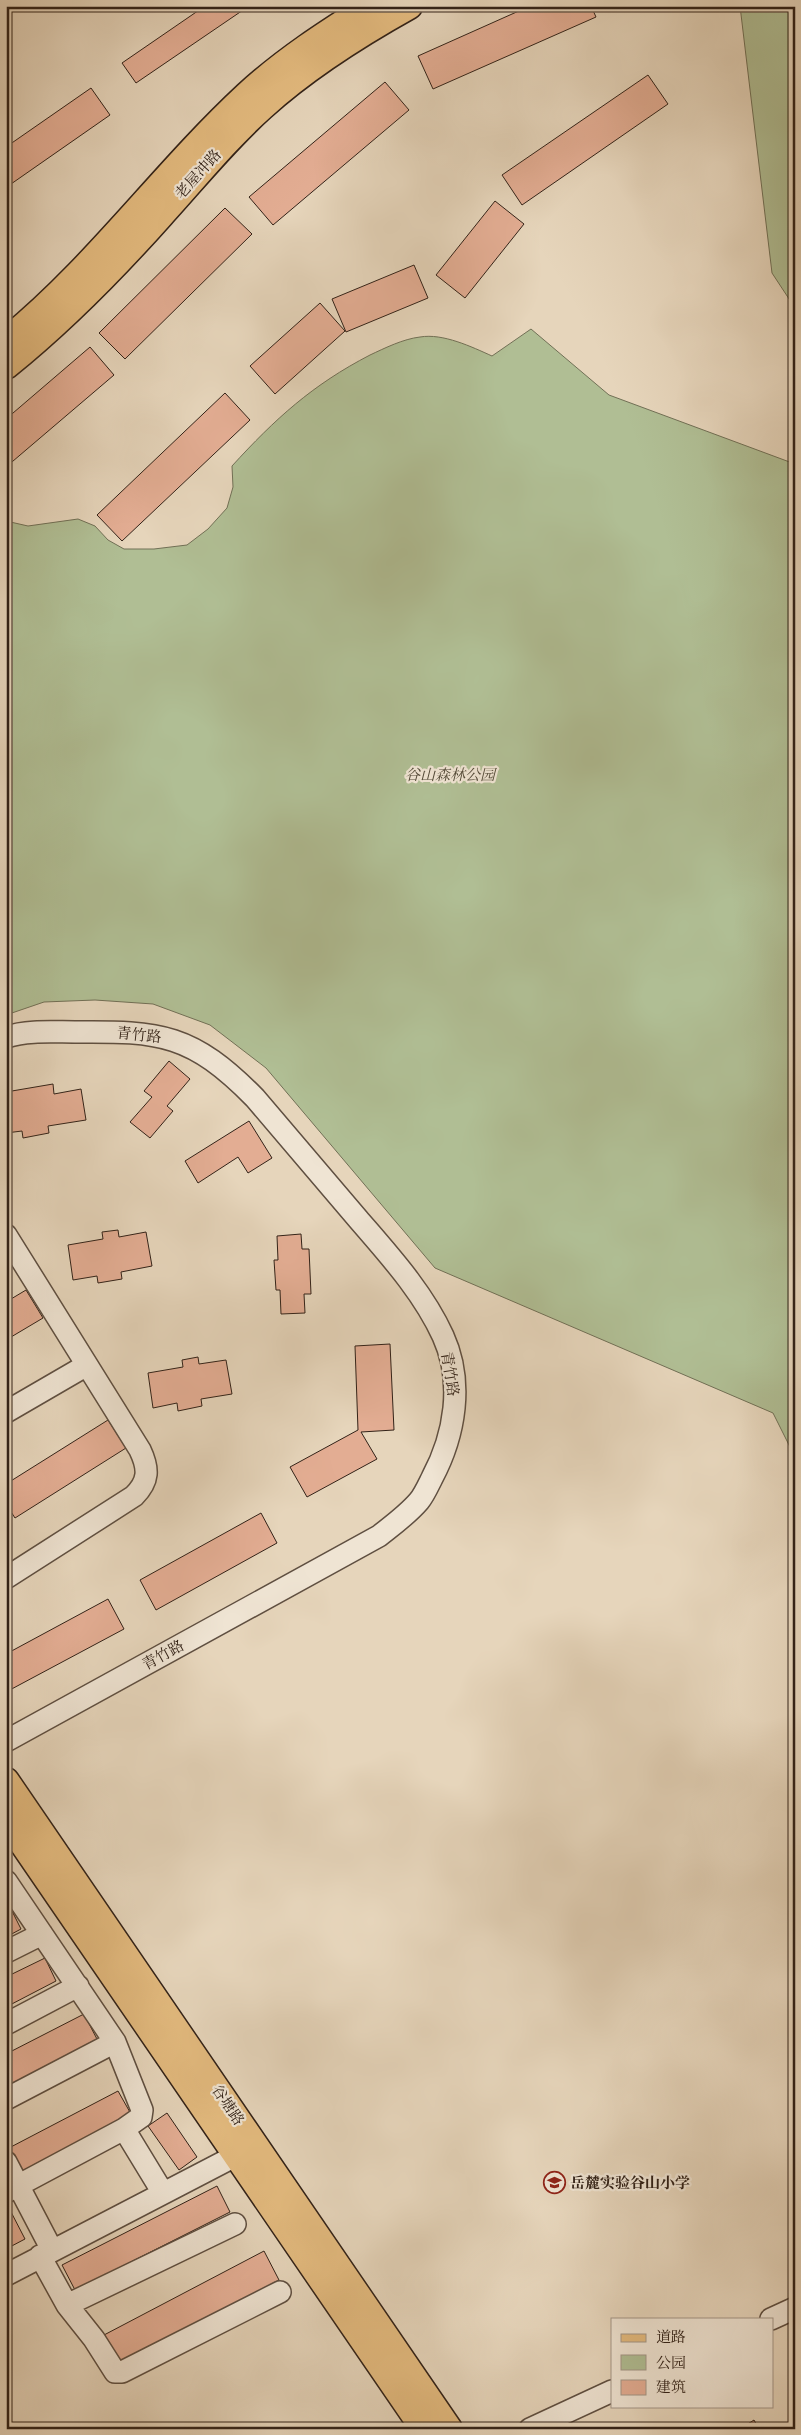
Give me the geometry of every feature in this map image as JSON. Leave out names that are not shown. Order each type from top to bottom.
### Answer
[{"type":"main road","name":"老屋冲路","points":[[6,341],[38,315],[96,258],[202,139],[248,94],[304,48],[370,6]]},
{"type":"main road","name":"老屋冲路","points":[[6,366],[50,330],[109,273],[217,152],[261,107],[315,64],[408,6]]},
{"type":"main road","name":"谷塘路","points":[[6,1781],[449,2429]]},
{"type":"main road","name":"谷塘路","points":[[6,1819],[424,2429]]},
{"type":"street","name":"青竹路","points":[[6,1037],[38,1032],[126,1031],[162,1035],[194,1048],[230,1073],[255,1098],[392,1258],[423,1301],[443,1336],[453,1374],[455,1408],[450,1433],[436,1470],[420,1500],[404,1517],[379,1536],[6,1741]]},
{"type":"street","name":"青竹路","points":[[6,1044],[40,1039],[125,1038],[161,1042],[192,1054],[224,1077],[249,1102],[386,1262],[417,1304],[436,1339],[446,1373],[448,1408],[441,1438],[429,1468],[414,1496],[400,1512],[375,1531],[6,1733]]},
{"type":"street","points":[[6,1235],[140,1450],[146,1462],[147,1478],[142,1488],[134,1496],[6,1578]]},
{"type":"street","points":[[6,1412],[87,1365]]},
{"type":"street","points":[[6,1881],[115,2042],[142,2110],[141,2117],[124,2129],[12,2188]]},
{"type":"street","points":[[6,1952],[42,1934]]},
{"type":"street","points":[[6,2024],[78,1986]]},
{"type":"street","points":[[6,2099],[115,2042]]},
{"type":"street","points":[[124,2129],[163,2193]]},
{"type":"street","points":[[6,2275],[237,2156]]},
{"type":"street","points":[[6,2162],[12,2188],[46,2253],[67,2305],[94,2339],[115,2372],[122,2372],[280,2292]]},
{"type":"street","points":[[67,2305],[235,2224]]},
{"type":"street","points":[[774,2318],[795,2308]]},
{"type":"street","points":[[774,2328],[795,2319]]},
{"type":"street","points":[[530,2429],[611,2391]]},
{"type":"street","points":[[560,2429],[611,2405]]},
{"type":"green space","points":[[740,6],[795,6],[795,308],[772,273]]},
{"type":"green space","name":"谷山森林公园","points":[[531,329],[609,395],[795,464],[795,1457],[773,1413],[435,1268],[266,1068],[210,1025],[153,1004],[95,1000],[44,1002],[6,1015],[6,521],[28,526],[78,519],[95,526],[108,540],[124,549],[154,549],[187,545],[208,529],[227,508],[233,487],[232,466],[295,404],[349,366],[394,344],[429,336],[448,339],[492,356]]},
{"type":"building","points":[[205,6],[249,6],[136,83],[122,63]]},
{"type":"building","points":[[530,6],[591,6],[596,17],[433,89],[418,56]]},
{"type":"building","points":[[648,75],[668,104],[522,205],[502,175]]},
{"type":"building","points":[[385,82],[409,110],[273,225],[249,197]]},
{"type":"building","points":[[91,88],[110,115],[11,184],[6,178],[6,147]]},
{"type":"building","points":[[495,201],[524,224],[465,298],[436,275]]},
{"type":"building","points":[[225,208],[252,234],[125,359],[99,333]]},
{"type":"building","points":[[414,265],[428,298],[346,332],[332,299]]},
{"type":"building","points":[[320,303],[345,331],[275,394],[250,366]]},
{"type":"building","points":[[90,347],[114,375],[6,467],[6,419]]},
{"type":"building","points":[[225,393],[250,420],[122,541],[97,515]]},
{"type":"building","points":[[169,1061],[190,1079],[167,1106],[173,1111],[150,1138],[130,1122],[152,1097],[144,1091]]},
{"type":"building","points":[[53,1084],[54,1094],[81,1089],[86,1120],[48,1126],[49,1133],[23,1138],[22,1131],[6,1133],[6,1092]]},
{"type":"building","points":[[249,1121],[272,1158],[248,1173],[238,1157],[198,1183],[185,1161]]},
{"type":"building","points":[[118,1230],[119,1237],[146,1232],[152,1266],[121,1272],[122,1279],[98,1283],[97,1276],[73,1280],[68,1245],[103,1239],[102,1232]]},
{"type":"building","points":[[301,1234],[302,1249],[309,1249],[311,1294],[304,1294],[305,1313],[281,1314],[280,1290],[276,1290],[274,1260],[278,1260],[277,1236]]},
{"type":"building","points":[[26,1290],[43,1318],[6,1340],[6,1302]]},
{"type":"building","points":[[390,1344],[394,1430],[361,1432],[377,1459],[307,1497],[290,1467],[358,1430],[355,1346]]},
{"type":"building","points":[[198,1357],[199,1364],[226,1360],[232,1394],[201,1399],[202,1406],[178,1411],[177,1403],[153,1408],[148,1373],[183,1367],[182,1360]]},
{"type":"building","points":[[108,1420],[126,1448],[15,1518],[6,1504],[6,1484]]},
{"type":"building","points":[[261,1513],[277,1543],[156,1610],[140,1580]]},
{"type":"building","points":[[108,1599],[124,1629],[6,1692],[6,1654]]},
{"type":"building","points":[[9,1905],[21,1929],[6,1937],[6,1906]]},
{"type":"building","points":[[45,1958],[56,1981],[6,2007],[6,1977]]},
{"type":"building","points":[[84,2014],[98,2041],[6,2088],[6,2054]]},
{"type":"building","points":[[118,2091],[131,2114],[20,2172],[7,2149]]},
{"type":"building","points":[[167,2113],[197,2157],[179,2170],[148,2126]]},
{"type":"building","points":[[217,2186],[230,2212],[75,2290],[62,2265]]},
{"type":"building","points":[[10,2210],[25,2239],[6,2249],[6,2212]]},
{"type":"building","points":[[264,2251],[279,2280],[119,2364],[104,2335]]},
{"type":"building","points":[[754,2420],[759,2429],[740,2429]]},
{"type":"place","name":"岳麓实验谷山小学","points":[[554,2183]]}]
